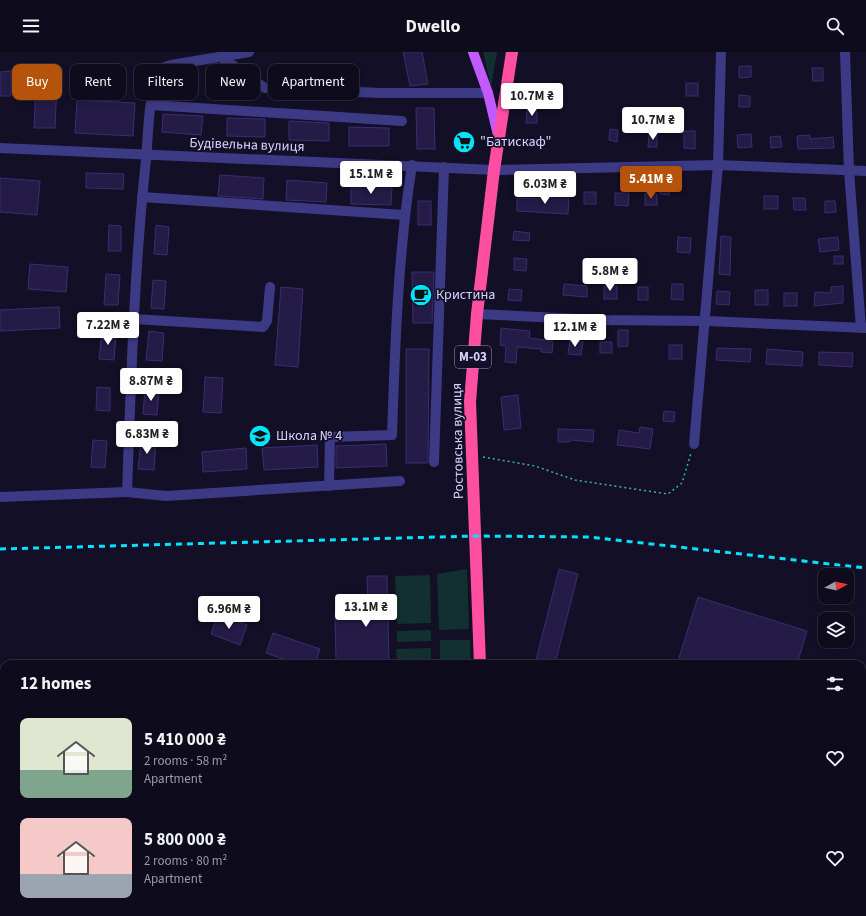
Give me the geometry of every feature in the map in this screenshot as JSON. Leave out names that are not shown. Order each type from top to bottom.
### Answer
[{"type":"highway","name":"Ростовська вулиця","points":[[480,660],[470,402],[476,314],[494,170],[512,52]]},
{"type":"main road","points":[[473,52],[488,93],[499,137]]},
{"type":"street","points":[[127,492],[134,319],[142,197],[151,105],[156,78],[162,68],[249,52]]},
{"type":"street","points":[[694,444],[706,321],[718,165],[721,52]]},
{"type":"street","points":[[476,314],[600,320],[706,321],[863,328],[849,171],[845,52]]},
{"type":"street","points":[[221,57],[265,88],[381,93],[488,93]]},
{"type":"street","points":[[151,105],[402,121]]},
{"type":"street","name":"Будівельна вулиця","points":[[0,148],[146,156],[412,165],[494,170],[718,165],[866,171]]},
{"type":"street","points":[[329,486],[330,436],[392,435],[396,334],[404,216],[412,165]]},
{"type":"street","points":[[434,462],[444,167]]},
{"type":"street","points":[[142,197],[404,216]]},
{"type":"street","points":[[134,319],[263,327],[267,321],[270,287]]},
{"type":"street","points":[[0,497],[127,492],[166,496],[400,481]]},
{"type":"path","points":[[472,454],[535,466],[575,480],[668,494],[682,483],[694,444]]},
{"type":"green space","points":[[483,52],[497,52],[491,87]]},
{"type":"green space","points":[[467,569],[469,629],[439,630],[437,574]]},
{"type":"green space","points":[[430,575],[431,623],[397,624],[395,576]]},
{"type":"green space","points":[[431,630],[431,641],[397,642],[397,631]]},
{"type":"green space","points":[[440,640],[470,640],[471,660],[440,660]]},
{"type":"green space","points":[[431,648],[431,660],[397,660],[396,649]]},
{"type":"building","points":[[403,52],[422,52],[428,84],[410,86]]},
{"type":"building","points":[[739,66],[751,66],[751,77],[739,78]]},
{"type":"building","points":[[812,68],[823,68],[823,81],[813,81]]},
{"type":"building","points":[[11,71],[11,96],[0,96],[0,72]]},
{"type":"building","points":[[686,83],[698,83],[698,96],[686,96]]},
{"type":"building","points":[[739,95],[750,96],[750,107],[739,107]]},
{"type":"building","points":[[35,100],[56,100],[55,128],[34,128]]},
{"type":"building","points":[[77,100],[135,103],[133,136],[75,133]]},
{"type":"building","points":[[416,108],[434,108],[435,149],[417,149]]},
{"type":"building","points":[[527,110],[537,111],[537,123],[526,123]]},
{"type":"building","points":[[163,114],[203,116],[201,135],[162,132]]},
{"type":"building","points":[[227,118],[265,119],[265,137],[227,136]]},
{"type":"building","points":[[289,121],[329,123],[329,141],[289,140]]},
{"type":"building","points":[[349,127],[389,128],[389,146],[349,146]]},
{"type":"building","points":[[610,129],[618,130],[617,142],[609,140]]},
{"type":"building","points":[[684,131],[695,131],[695,149],[684,148]]},
{"type":"building","points":[[751,134],[752,147],[738,148],[737,135]]},
{"type":"building","name":"\"Батискаф\"","points":[[461,135],[469,136],[466,149],[459,148]]},
{"type":"building","points":[[649,135],[657,135],[657,147],[648,147]]},
{"type":"building","points":[[810,135],[810,139],[833,137],[834,148],[798,149],[797,136]]},
{"type":"building","points":[[780,136],[782,147],[771,148],[770,137]]},
{"type":"building","points":[[86,173],[124,174],[123,189],[86,188]]},
{"type":"building","points":[[220,175],[264,178],[263,199],[218,196]]},
{"type":"building","points":[[0,178],[40,181],[37,215],[0,212]]},
{"type":"building","points":[[287,180],[327,183],[326,202],[286,200]]},
{"type":"building","points":[[661,181],[670,181],[669,195],[660,194]]},
{"type":"building","points":[[351,185],[392,186],[391,205],[351,204]]},
{"type":"building","points":[[584,192],[596,192],[596,204],[584,204]]},
{"type":"building","points":[[615,193],[629,193],[628,206],[615,205]]},
{"type":"building","points":[[645,194],[657,194],[657,205],[645,205]]},
{"type":"building","points":[[545,195],[569,196],[568,214],[517,211],[517,198],[545,199]]},
{"type":"building","points":[[764,196],[778,196],[778,209],[764,209]]},
{"type":"building","points":[[793,198],[805,198],[806,210],[794,210]]},
{"type":"building","points":[[418,201],[431,201],[431,225],[418,225]]},
{"type":"building","points":[[825,201],[835,201],[836,212],[825,213]]},
{"type":"building","points":[[109,225],[121,226],[121,251],[108,251]]},
{"type":"building","points":[[156,225],[169,227],[167,255],[154,254]]},
{"type":"building","points":[[514,231],[530,233],[529,241],[513,240]]},
{"type":"building","points":[[721,236],[731,237],[730,275],[719,274]]},
{"type":"building","points":[[678,237],[691,238],[690,253],[677,252]]},
{"type":"building","points":[[838,237],[839,250],[820,252],[818,239]]},
{"type":"building","points":[[834,256],[843,256],[843,264],[834,264]]},
{"type":"building","points":[[514,258],[527,259],[526,271],[514,270]]},
{"type":"building","points":[[30,264],[68,267],[66,292],[28,289]]},
{"type":"building","points":[[412,272],[434,272],[432,323],[413,323]]},
{"type":"building","points":[[106,274],[120,275],[118,305],[104,305]]},
{"type":"building","points":[[153,280],[166,281],[164,309],[151,308]]},
{"type":"building","points":[[564,284],[587,286],[587,297],[563,295]]},
{"type":"building","points":[[672,284],[683,284],[683,300],[671,299]]},
{"type":"building","points":[[604,286],[617,286],[617,299],[604,299]]},
{"type":"building","points":[[843,286],[843,303],[814,306],[815,292],[831,293],[831,287]]},
{"type":"building","points":[[281,287],[303,289],[298,367],[275,365]]},
{"type":"building","points":[[638,287],[648,287],[648,300],[638,300]]},
{"type":"building","points":[[509,289],[522,290],[521,301],[508,300]]},
{"type":"building","points":[[755,290],[768,290],[768,305],[755,305]]},
{"type":"building","points":[[717,291],[730,292],[729,305],[716,304]]},
{"type":"building","points":[[784,293],[797,293],[797,306],[784,306]]},
{"type":"building","points":[[59,307],[60,328],[0,331],[0,310]]},
{"type":"building","points":[[501,328],[530,331],[529,338],[553,341],[552,353],[541,352],[541,349],[517,347],[516,363],[505,362],[506,346],[500,345]]},
{"type":"building","points":[[618,330],[628,330],[628,346],[618,347]]},
{"type":"building","points":[[149,331],[164,333],[162,361],[146,360]]},
{"type":"building","points":[[102,332],[116,334],[114,360],[99,359]]},
{"type":"building","points":[[570,340],[583,342],[581,355],[568,354]]},
{"type":"building","points":[[600,342],[612,342],[612,353],[600,353]]},
{"type":"building","points":[[669,345],[682,345],[682,359],[669,359]]},
{"type":"building","points":[[717,348],[751,349],[750,362],[716,360]]},
{"type":"building","points":[[406,349],[429,349],[428,463],[406,463]]},
{"type":"building","points":[[767,349],[803,352],[802,366],[766,364]]},
{"type":"building","points":[[819,352],[853,353],[852,367],[819,365]]},
{"type":"building","points":[[205,377],[223,378],[221,413],[203,412]]},
{"type":"building","points":[[97,387],[110,388],[110,411],[96,410]]},
{"type":"building","points":[[145,389],[159,390],[157,415],[143,414]]},
{"type":"building","points":[[518,395],[521,428],[504,430],[501,397]]},
{"type":"building","points":[[664,411],[675,412],[674,422],[663,421]]},
{"type":"building","points":[[640,427],[653,429],[650,449],[617,445],[619,430],[639,433]]},
{"type":"building","points":[[558,429],[594,430],[593,442],[570,440],[570,442],[558,442]]},
{"type":"building","points":[[93,440],[107,441],[105,468],[91,467]]},
{"type":"building","points":[[141,440],[156,442],[154,470],[138,469]]},
{"type":"building","points":[[386,444],[387,466],[336,468],[336,446]]},
{"type":"building","points":[[317,445],[318,467],[264,470],[262,448]]},
{"type":"building","points":[[246,448],[247,469],[203,472],[202,452]]},
{"type":"building","points":[[559,569],[578,574],[556,660],[536,660]]},
{"type":"building","points":[[367,576],[387,576],[389,660],[336,660],[335,614],[362,613],[368,610]]},
{"type":"building","points":[[698,597],[807,631],[798,660],[678,660]]},
{"type":"building","points":[[218,614],[247,625],[240,645],[211,634]]},
{"type":"building","points":[[273,633],[320,649],[316,660],[286,660],[266,653]]},
{"type":"railway","points":[[0,549],[475,536],[589,537],[866,568]]},
{"type":"place","name":"\"Батискаф\"","points":[[464,142]]},
{"type":"place","name":"Кристина","points":[[421,295]]},
{"type":"place","name":"Школа № 4","points":[[260,436]]}]
